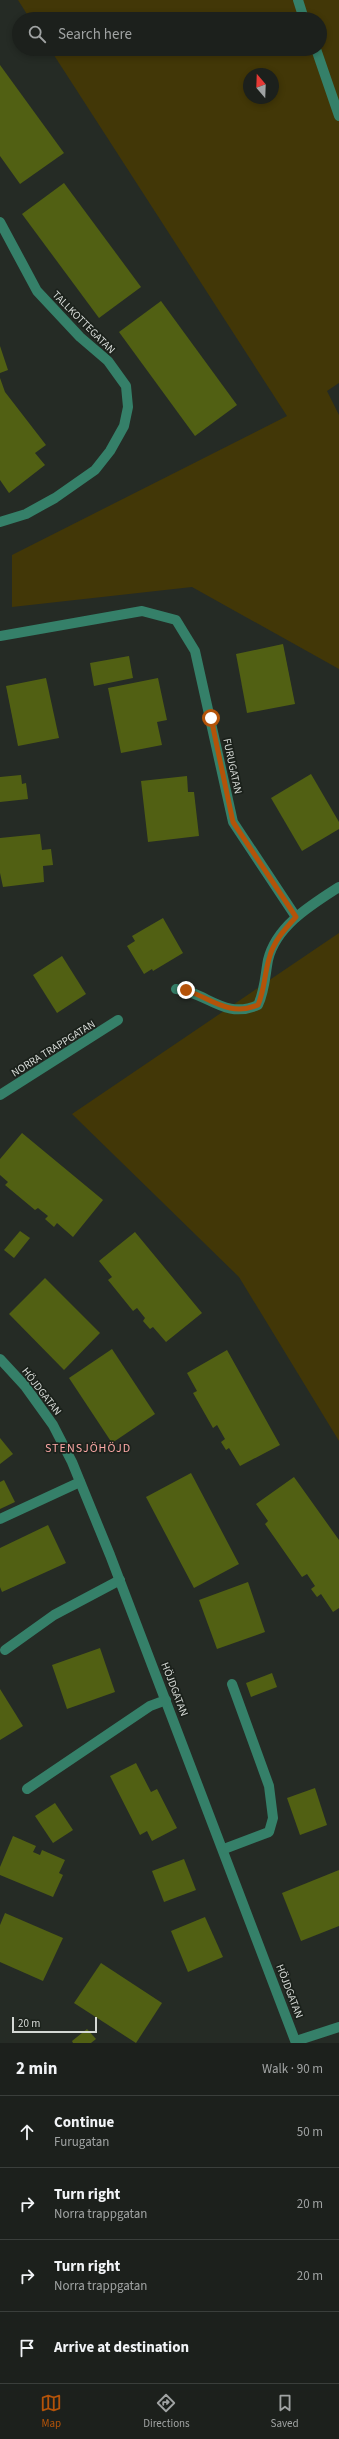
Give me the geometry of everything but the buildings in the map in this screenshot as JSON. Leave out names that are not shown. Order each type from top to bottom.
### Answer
[{"type":"street","points":[[298,0],[302,12]]},
{"type":"street","points":[[318,56],[339,116]]},
{"type":"street","name":"TALLKOTTEGATAN","points":[[0,222],[37,291],[80,337],[108,361],[126,386],[128,408],[124,426],[114,445],[95,470],[55,498],[26,514],[0,522]]},
{"type":"street","name":"FURUGATAN","points":[[0,636],[142,611],[176,620],[195,651],[233,822],[296,917]]},
{"type":"street","points":[[176,989],[186,990],[199,995],[213,1004],[232,1009],[247,1010],[258,1005],[264,990],[268,959],[276,940],[296,917],[339,887]]},
{"type":"street","name":"NORRA TRAPPGATAN","points":[[0,1095],[118,1020]]},
{"type":"street","name":"HÖJDGATAN","points":[[0,1359],[25,1386],[53,1425],[80,1482],[120,1580],[224,1849],[296,2042]]},
{"type":"street","points":[[0,1519],[80,1482]]},
{"type":"street","points":[[5,1650],[54,1614],[120,1580]]},
{"type":"street","points":[[224,1849],[269,1832],[273,1818],[269,1786],[232,1684]]},
{"type":"street","points":[[27,1789],[150,1706],[166,1700]]},
{"type":"street","points":[[296,2042],[339,2026]]},
{"type":"shaded area","points":[[18,0],[339,0],[339,383],[327,391],[339,415],[339,669],[192,587],[12,607],[12,555],[287,416],[55,56],[327,56],[327,12],[26,12]]},
{"type":"shaded area","points":[[339,933],[339,1441],[239,1277],[72,1114]]},
{"type":"district","name":"STENSJÖHÖJD","points":[[88,1448]]},
{"type":"route","points":[[186,990],[199,995],[213,1004],[232,1009],[247,1010],[258,1005],[264,990],[268,959],[276,940],[296,917],[233,822],[211,718]]}]
